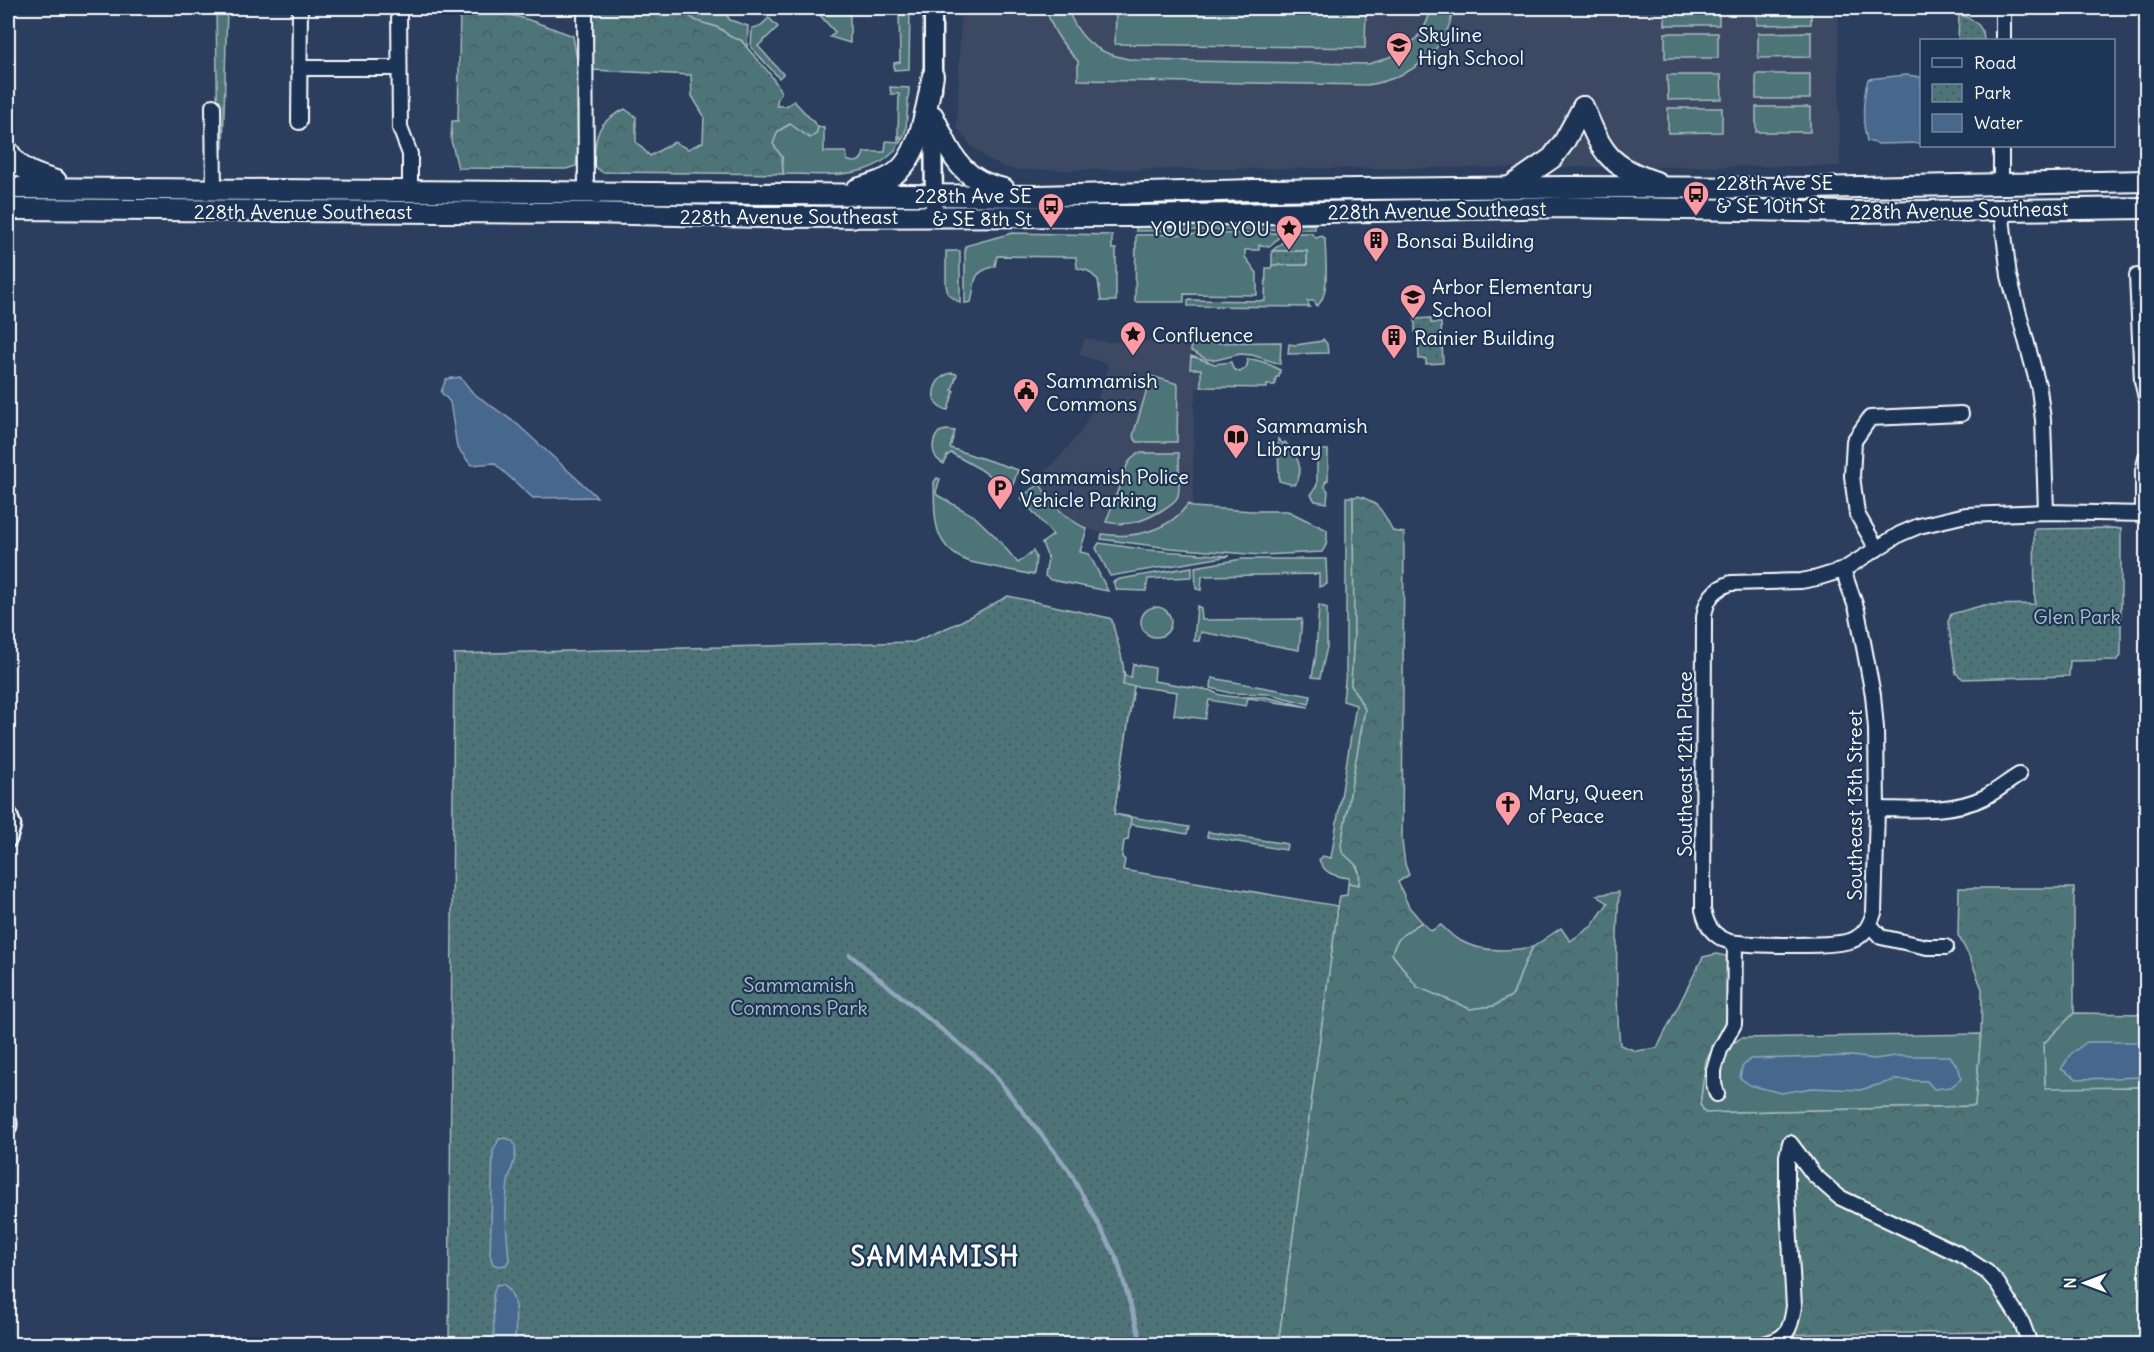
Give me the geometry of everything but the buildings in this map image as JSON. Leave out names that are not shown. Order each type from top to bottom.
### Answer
[{"type":"main road","points":[[836,195],[879,183],[894,174],[904,164],[919,134],[933,76]]},
{"type":"main road","points":[[1509,187],[1552,158],[1564,142],[1582,107],[1598,142],[1613,161],[1635,175],[1673,187]]},
{"type":"main road","points":[[933,116],[955,161],[967,174],[992,187],[1039,196]]},
{"type":"main road","points":[[8,151],[15,163],[32,174],[62,183],[115,189]]},
{"type":"main road","name":"228th Avenue Southeast","points":[[8,188],[1039,196],[1509,187],[1892,187],[2146,181]]},
{"type":"main road","points":[[1892,187],[1920,198],[1973,197],[1987,200],[2001,209],[2009,200],[2018,197],[2067,196],[2077,183]]},
{"type":"main road","name":"228th Avenue Southeast","points":[[8,209],[588,213],[763,217],[1149,216],[1564,207],[1852,212],[2146,208]]},
{"type":"street","points":[[299,122],[300,8]]},
{"type":"street","points":[[399,8],[400,128],[410,154],[410,190]]},
{"type":"street","points":[[585,8],[586,191]]},
{"type":"street","points":[[933,8],[934,216]]},
{"type":"street","points":[[1994,8],[2003,8],[2003,39]]},
{"type":"street","points":[[299,68],[399,68]]},
{"type":"street","points":[[213,106],[214,189]]},
{"type":"street","points":[[2001,147],[2001,184]]},
{"type":"street","points":[[2001,209],[2009,276],[2039,389],[2043,420],[2046,512]]},
{"type":"street","points":[[2137,276],[2142,381],[2146,398]]},
{"type":"street","points":[[1877,549],[1857,514],[1852,476],[1854,441],[1870,418],[1961,414]]},
{"type":"street","points":[[1843,570],[1900,534],[1942,519],[1966,515],[2046,512],[2145,514],[2143,471],[2146,458]]},
{"type":"street","name":"Southeast 12th Place","points":[[1735,943],[1719,938],[1713,932],[1706,923],[1703,910],[1705,606],[1720,586],[1731,583],[1802,581],[1843,570]]},
{"type":"street","name":"Southeast 13th Street","points":[[1843,570],[1857,610],[1873,695],[1876,728],[1875,902],[1867,929]]},
{"type":"street","points":[[1877,809],[1946,808],[1965,805],[1984,798],[2019,775]]},
{"type":"street","points":[[8,814],[12,825],[8,839]]},
{"type":"street","points":[[1717,1094],[1714,1070],[1720,1050],[1734,1024],[1735,943],[1839,944],[1846,943],[1867,929],[1881,937],[1927,947],[1946,947]]},
{"type":"street","points":[[1763,1344],[1783,1338],[1789,1330],[1794,1306],[1787,1189],[1787,1156],[1790,1143],[1814,1175],[1839,1197],[1961,1255],[1987,1272],[1998,1284],[2022,1323],[2030,1344]]},
{"type":"shaded area","name":"Skyline High School","points":[[961,8],[1838,8],[1840,166],[1016,170],[988,159],[971,146],[957,128]]},
{"type":"shaded area","points":[[1085,338],[1107,342],[1191,340],[1191,356],[1201,369],[1201,387],[1196,387],[1196,400],[1194,400],[1193,507],[1187,507],[1165,525],[1154,530],[1125,536],[1087,529],[1063,515],[1046,495],[1037,478],[1055,462],[1078,435],[1095,406],[1105,379],[1108,364],[1079,355]],"holes":[[[1136,456],[1171,504],[1134,524],[1106,523],[1128,463]]]},
{"type":"green space","points":[[216,8],[227,8],[223,148],[218,147]]},
{"type":"green space","points":[[460,8],[503,13],[573,36],[580,101],[580,134],[576,166],[566,169],[458,168],[451,140],[452,121],[458,121]]},
{"type":"green space","points":[[591,8],[684,8],[690,17],[741,40],[768,72],[781,92],[777,106],[786,106],[794,101],[818,127],[816,134],[810,138],[790,124],[778,131],[773,144],[782,157],[783,174],[602,172],[594,166],[595,146],[602,125],[615,114],[625,109],[636,117],[636,142],[650,156],[674,142],[688,149],[703,142],[704,116],[692,96],[691,75],[592,70]]},
{"type":"green space","points":[[684,8],[722,8],[730,20],[748,26],[747,48],[741,40],[690,17]]},
{"type":"green space","points":[[822,8],[850,8],[850,43],[830,37],[835,32],[817,12]]},
{"type":"green space","points":[[899,8],[910,8],[909,69],[894,70],[894,63],[900,62]]},
{"type":"green space","points":[[1046,8],[1067,8],[1078,30],[1092,45],[1122,58],[1368,64],[1400,52],[1416,38],[1428,19],[1431,8],[1453,8],[1450,24],[1443,38],[1424,60],[1398,76],[1368,85],[1078,80],[1078,61],[1058,36]]},
{"type":"green space","points":[[1116,8],[1366,8],[1365,48],[1115,44]]},
{"type":"green space","points":[[1665,8],[1719,8],[1719,25],[1665,25]]},
{"type":"green space","points":[[1757,8],[1811,8],[1811,24],[1757,25]]},
{"type":"green space","points":[[1959,15],[1980,26],[1984,39],[1958,39]]},
{"type":"green space","points":[[769,18],[778,27],[758,46],[783,74],[779,78],[751,47],[752,28],[760,26]]},
{"type":"green space","points":[[1811,32],[1811,57],[1758,58],[1758,33]]},
{"type":"green space","points":[[1665,33],[1718,33],[1718,58],[1665,58]]},
{"type":"green space","points":[[1756,74],[1810,74],[1810,99],[1756,99]]},
{"type":"green space","points":[[1667,75],[1721,75],[1722,99],[1668,100]]},
{"type":"green space","points":[[890,87],[909,88],[906,129],[903,138],[898,135],[899,94],[891,94]]},
{"type":"green space","points":[[1756,107],[1810,107],[1810,132],[1756,132]]},
{"type":"green space","points":[[1668,108],[1722,108],[1722,132],[1668,133]]},
{"type":"green space","points":[[790,124],[816,134],[818,127],[824,128],[824,152],[846,152],[847,160],[853,162],[860,160],[864,152],[885,152],[886,141],[898,142],[898,137],[902,139],[892,153],[880,163],[865,169],[833,175],[783,174],[782,157],[772,144],[778,131]]},
{"type":"green space","points":[[1136,224],[1307,224],[1315,225],[1315,229],[1136,231]]},
{"type":"green space","points":[[1012,233],[1112,235],[1112,249],[1116,249],[1116,301],[1101,301],[1098,280],[1088,271],[1077,268],[1076,257],[997,256],[995,266],[978,275],[974,283],[971,302],[965,303],[965,246]]},
{"type":"green space","points":[[1283,233],[1270,246],[1259,245],[1259,250],[1245,250],[1245,257],[1257,273],[1257,295],[1184,294],[1184,302],[1135,302],[1136,235]]},
{"type":"green space","points":[[1293,233],[1311,233],[1316,238],[1321,236],[1325,238],[1326,284],[1321,301],[1317,306],[1314,301],[1307,301],[1310,307],[1188,306],[1188,300],[1265,301],[1266,268],[1271,268],[1272,265],[1307,265],[1307,251],[1272,251]]},
{"type":"green space","points":[[946,251],[960,251],[960,303],[948,294]]},
{"type":"green space","points":[[1272,251],[1307,251],[1307,265],[1272,265]]},
{"type":"green space","points":[[1431,318],[1431,323],[1441,323],[1443,363],[1426,364],[1426,359],[1419,359],[1415,319]]},
{"type":"green space","points":[[1323,339],[1327,344],[1328,353],[1288,354],[1289,344],[1296,345]]},
{"type":"green space","points":[[1281,342],[1280,364],[1252,355],[1240,354],[1216,360],[1206,359],[1191,351],[1191,343]]},
{"type":"green space","points":[[1191,356],[1215,364],[1231,362],[1233,369],[1240,372],[1246,368],[1247,359],[1256,360],[1280,370],[1279,377],[1276,377],[1275,385],[1267,385],[1267,388],[1201,387],[1201,369],[1190,369]]},
{"type":"green space","points":[[952,373],[957,374],[948,410],[936,404],[934,392],[939,380]]},
{"type":"green space","points":[[1151,376],[1178,384],[1177,442],[1137,442],[1133,436]]},
{"type":"green space","points":[[955,431],[950,448],[1018,470],[1011,490],[951,453],[944,464],[936,458],[933,449],[934,440],[939,432]]},
{"type":"green space","points":[[1278,439],[1283,444],[1285,442],[1298,462],[1300,474],[1294,485],[1279,481]]},
{"type":"green space","points":[[1317,450],[1328,450],[1328,480],[1325,482],[1328,491],[1327,503],[1315,501],[1311,495],[1317,485]]},
{"type":"green space","points":[[1137,453],[1179,453],[1178,496],[1164,509],[1143,520],[1122,524],[1106,522],[1128,463]]},
{"type":"green space","points":[[937,478],[940,479],[937,495],[974,516],[1018,563],[1033,551],[1036,557],[1034,575],[970,562],[948,549],[938,530],[936,519],[934,482]]},
{"type":"green space","points":[[1040,484],[1060,510],[1087,529],[1080,552],[1089,554],[1108,591],[1051,580],[1045,576],[1048,558],[1042,543],[1053,535],[1021,498]]},
{"type":"green space","points":[[1358,496],[1371,501],[1380,509],[1393,531],[1404,533],[1402,841],[1409,875],[1398,882],[1409,907],[1422,922],[1399,939],[1392,954],[1417,987],[1470,1009],[1494,1006],[1513,995],[1533,947],[1561,928],[1570,941],[1592,926],[1608,903],[1596,895],[1619,892],[1616,968],[1620,1045],[1636,1051],[1657,1048],[1703,957],[1717,954],[1730,957],[1729,1021],[1706,1060],[1700,1104],[1705,1113],[1975,1106],[1982,989],[1958,935],[1959,888],[2074,888],[2074,1013],[2044,1043],[2045,1088],[2146,1087],[2146,1344],[2002,1344],[2001,1332],[1815,1334],[1617,1341],[1616,1344],[1278,1344],[1338,906],[1340,896],[1347,895],[1348,883],[1359,885],[1360,878],[1358,869],[1342,852],[1341,845],[1365,709],[1351,685],[1354,634],[1353,497]]},
{"type":"green space","points":[[1346,497],[1353,497],[1354,634],[1351,685],[1365,709],[1341,845],[1359,872],[1359,885],[1348,883],[1349,878],[1331,874],[1319,860],[1323,856],[1331,858],[1356,705],[1343,701],[1346,671]]},
{"type":"green space","points":[[1188,504],[1193,507],[1288,511],[1327,530],[1327,543],[1322,552],[1261,555],[1170,548],[1101,539],[1102,534],[1138,534],[1161,527],[1171,521]]},
{"type":"green space","name":"Glen Park","points":[[2034,529],[2121,529],[2121,656],[2117,660],[2070,661],[2069,676],[1963,679],[1956,673],[1948,622],[1951,614],[1984,605],[2035,604]]},
{"type":"green space","points":[[1099,543],[1148,550],[1230,556],[1110,576],[1096,548]]},
{"type":"green space","points":[[1242,559],[1326,559],[1327,584],[1319,587],[1319,574],[1202,576],[1201,590],[1196,589],[1195,567]]},
{"type":"green space","points":[[1192,567],[1192,577],[1148,579],[1146,591],[1117,590],[1113,582],[1120,579]]},
{"type":"green space","name":"Sammamish Commons Park","points":[[1008,596],[1112,620],[1122,661],[1123,685],[1134,686],[1114,814],[1131,818],[1128,840],[1124,841],[1123,870],[1338,906],[1278,1344],[449,1344],[454,654],[914,642],[956,624]]},
{"type":"green space","points":[[1319,605],[1327,608],[1327,647],[1320,678],[1312,677]]},
{"type":"green space","points":[[1197,606],[1201,608],[1202,620],[1302,619],[1299,650],[1201,632],[1199,641],[1194,641]]},
{"type":"green space","points":[[1156,607],[1162,608],[1170,616],[1170,628],[1162,636],[1156,637],[1150,636],[1142,628],[1141,622],[1142,616],[1150,608]]},
{"type":"green space","points":[[1133,664],[1155,668],[1154,681],[1209,690],[1220,695],[1266,697],[1309,707],[1248,698],[1246,706],[1209,700],[1205,719],[1174,715],[1177,692],[1134,686],[1114,814],[1189,827],[1187,834],[1123,823],[1112,818],[1124,671],[1125,676],[1131,677]]},
{"type":"green space","points":[[1212,678],[1311,696],[1309,704],[1270,694],[1230,693],[1211,688]]},
{"type":"green space","points":[[1208,832],[1287,844],[1286,850],[1207,837]]},
{"type":"green space","points":[[1422,922],[1431,931],[1441,925],[1456,939],[1477,947],[1505,950],[1533,947],[1513,995],[1494,1006],[1470,1009],[1417,987],[1392,954],[1399,939]]},
{"type":"green space","points":[[2074,1013],[2146,1014],[2146,1087],[2045,1089],[2044,1043]]},
{"type":"green space","points":[[1981,1034],[1975,1106],[1705,1113],[1700,1104],[1706,1060],[1741,1038]]},
{"type":"water","points":[[1906,75],[1920,77],[1920,143],[1879,144],[1867,141],[1864,110],[1868,79]]},
{"type":"water","points":[[460,377],[473,393],[517,424],[597,497],[533,498],[494,463],[471,465],[457,447],[450,402],[441,392],[446,379]]},
{"type":"water","points":[[2087,1042],[2146,1042],[2146,1077],[2077,1079],[2061,1069],[2072,1053]]},
{"type":"water","points":[[1852,1056],[1875,1059],[1895,1056],[1950,1056],[1959,1069],[1961,1079],[1951,1087],[1934,1089],[1927,1081],[1895,1080],[1860,1090],[1812,1088],[1781,1093],[1750,1085],[1740,1078],[1742,1067],[1750,1059]]},
{"type":"water","points":[[506,1138],[513,1141],[515,1146],[506,1202],[509,1260],[506,1265],[498,1266],[493,1264],[490,1255],[493,1151],[499,1139]]},
{"type":"water","points":[[503,1284],[512,1295],[514,1303],[515,1344],[494,1344],[493,1296],[496,1285]]},
{"type":"waterway","points":[[850,955],[988,1067],[1069,1170],[1117,1259],[1142,1344]]},
{"type":"place","name":"Skyline High School","points":[[1399,68]]},
{"type":"place","name":"228th Ave SE & SE 10th St","points":[[1696,217]]},
{"type":"place","name":"228th Ave SE & SE 8th St","points":[[1051,229]]},
{"type":"place","name":"YOU DO YOU","points":[[1289,251]]},
{"type":"place","name":"Bonsai Building","points":[[1376,263]]},
{"type":"place","name":"Arbor Elementary School","points":[[1413,320]]},
{"type":"place","name":"Confluence","points":[[1133,357]]},
{"type":"place","name":"Rainier Building","points":[[1394,360]]},
{"type":"place","name":"Sammamish Commons","points":[[1026,414]]},
{"type":"place","name":"Sammamish Library","points":[[1236,460]]},
{"type":"place","name":"Sammamish Police Vehicle Parking","points":[[1000,511]]},
{"type":"place","name":"Mary, Queen of Peace","points":[[1508,827]]},
{"type":"district","name":"SAMMAMISH","points":[[935,1256]]}]
